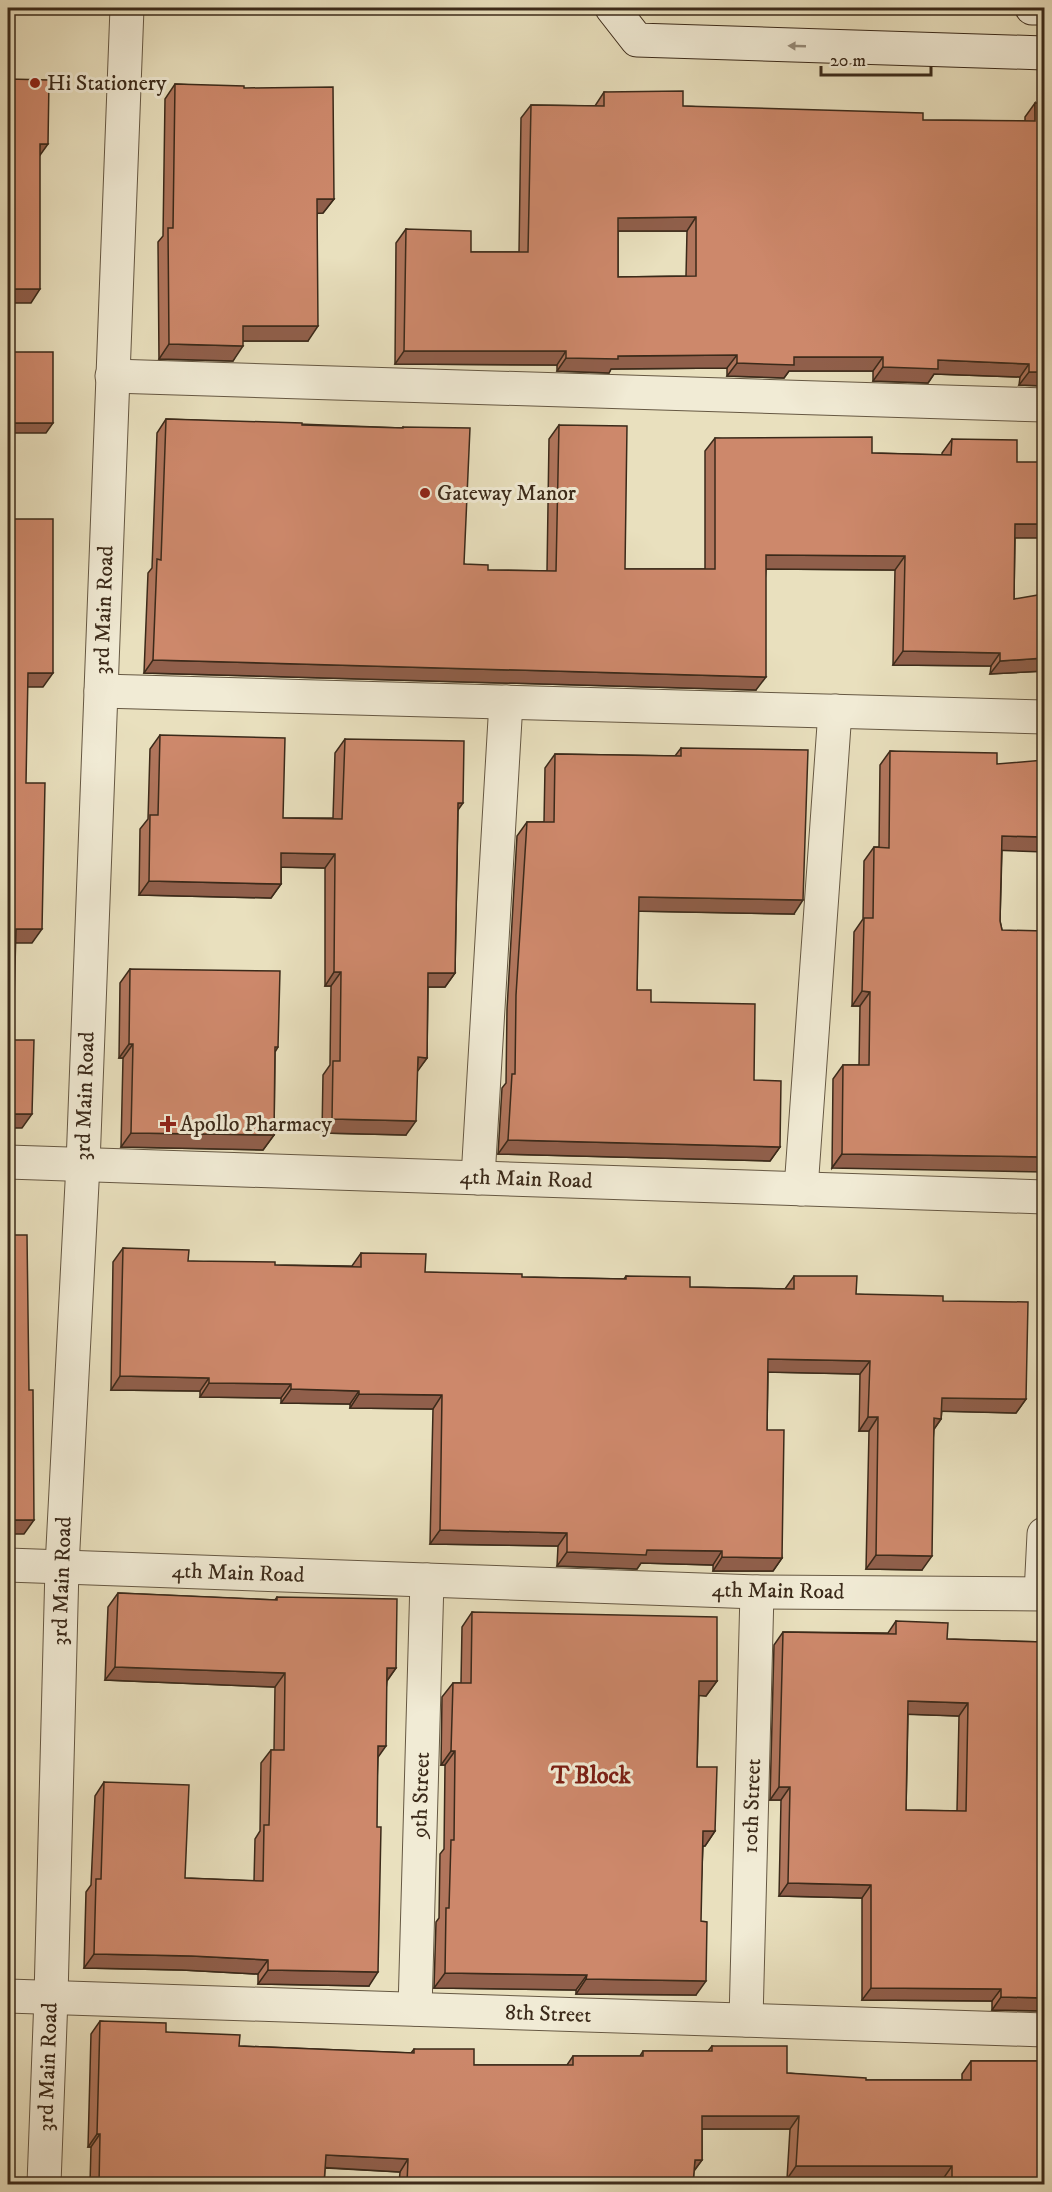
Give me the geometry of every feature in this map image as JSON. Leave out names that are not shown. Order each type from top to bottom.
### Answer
[{"type":"street","name":"3rd Main Road","points":[[44,2184],[62,1567],[83,1164],[127,8]]},
{"type":"street","points":[[612,8],[637,40],[1044,53]]},
{"type":"street","points":[[1032,8],[1044,8]]},
{"type":"street","points":[[112,376],[1044,405]]},
{"type":"street","points":[[101,691],[1044,717]]},
{"type":"street","points":[[478,1178],[506,702]]},
{"type":"street","points":[[801,1189],[835,711]]},
{"type":"street","name":"4th Main Road","points":[[8,1162],[1044,1197]]},
{"type":"street","points":[[1043,1594],[1044,1534]]},
{"type":"street","name":"4th Main Road","points":[[8,1565],[757,1592],[1043,1594]]},
{"type":"street","name":"9th Street","points":[[415,2009],[427,1580]]},
{"type":"street","name":"10th Street","points":[[746,2020],[757,1592]]},
{"type":"street","name":"8th Street","points":[[8,1996],[1044,2030]]},
{"type":"building","points":[[8,79],[49,80],[48,144],[40,144],[40,289],[8,289]]},
{"type":"building","points":[[175,84],[244,86],[244,88],[333,87],[334,199],[317,199],[318,326],[243,326],[243,346],[169,344],[168,228],[173,228]]},
{"type":"building","points":[[683,91],[683,106],[923,113],[923,120],[1035,121],[1035,103],[1044,103],[1044,372],[1029,372],[1029,364],[938,360],[938,369],[883,367],[883,357],[794,357],[794,365],[737,363],[737,355],[618,356],[618,359],[566,358],[566,351],[404,351],[406,229],[471,231],[471,252],[528,252],[531,105],[604,106],[604,92]],"holes":[[[696,217],[696,276],[618,277],[618,218]]]},
{"type":"building","points":[[8,352],[53,352],[53,423],[8,423]]},
{"type":"building","points":[[166,419],[403,428],[470,428],[464,564],[488,565],[488,570],[556,571],[559,425],[627,426],[625,569],[715,569],[715,438],[872,437],[872,453],[951,455],[952,439],[1017,440],[1017,462],[1044,462],[1044,524],[1015,524],[1014,599],[1044,594],[1044,658],[1000,661],[1000,653],[903,651],[905,556],[766,555],[766,677],[153,660],[157,559],[161,560]]},
{"type":"building","points":[[8,519],[53,519],[53,673],[28,673],[26,783],[45,783],[42,929],[16,929],[13,1040],[34,1040],[32,1114],[8,1114]]},
{"type":"building","points":[[160,735],[285,738],[283,818],[342,819],[345,739],[464,741],[463,803],[458,803],[455,973],[428,973],[427,1058],[418,1057],[416,1121],[332,1119],[333,1061],[340,1061],[341,972],[334,972],[335,854],[281,853],[281,884],[149,881],[150,815],[158,815]]},
{"type":"building","points":[[681,748],[808,750],[803,900],[639,897],[637,990],[651,990],[651,1002],[755,1004],[754,1080],[781,1081],[780,1147],[508,1140],[512,1074],[515,1074],[516,995],[527,822],[554,822],[555,754],[681,756]]},
{"type":"building","points":[[890,751],[997,753],[997,764],[1044,760],[1044,837],[1002,836],[1000,921],[1002,930],[1044,931],[1044,1157],[842,1154],[843,1065],[869,1065],[870,992],[862,991],[864,918],[873,918],[874,847],[889,848]]},
{"type":"building","points":[[130,969],[280,971],[278,1047],[275,1047],[274,1135],[131,1133],[133,1044],[129,1044]]},
{"type":"building","points":[[8,1235],[27,1235],[29,1390],[33,1390],[34,1520],[8,1520]]},
{"type":"building","points":[[123,1248],[189,1250],[188,1261],[275,1262],[275,1265],[361,1267],[361,1253],[426,1254],[425,1272],[626,1279],[626,1276],[690,1277],[690,1287],[794,1289],[794,1276],[857,1276],[856,1294],[943,1296],[943,1301],[1028,1302],[1026,1399],[942,1398],[941,1419],[934,1418],[932,1556],[876,1555],[878,1417],[868,1417],[870,1361],[768,1359],[767,1430],[784,1430],[782,1558],[722,1557],[722,1551],[647,1550],[646,1555],[567,1552],[567,1533],[440,1530],[442,1395],[359,1394],[359,1391],[291,1389],[291,1384],[209,1383],[209,1378],[120,1376]]},
{"type":"building","points":[[118,1593],[277,1600],[277,1597],[397,1599],[396,1668],[387,1668],[386,1746],[378,1746],[377,1827],[381,1827],[378,1972],[268,1970],[268,1960],[94,1954],[96,1879],[101,1879],[104,1782],[189,1785],[185,1878],[263,1881],[264,1825],[269,1825],[271,1750],[284,1750],[285,1673],[115,1667]]},
{"type":"building","points":[[472,1612],[717,1617],[717,1681],[699,1681],[697,1767],[717,1767],[715,1831],[703,1831],[701,1921],[707,1922],[706,1981],[586,1979],[587,1975],[445,1973],[446,1908],[449,1908],[451,1840],[454,1840],[455,1751],[451,1751],[453,1683],[471,1683]]},
{"type":"building","points":[[896,1621],[948,1623],[947,1639],[1044,1642],[1044,1998],[1001,1997],[1001,1989],[871,1988],[871,1885],[788,1883],[790,1787],[779,1787],[783,1632],[896,1634]],"holes":[[[908,1701],[968,1703],[966,1811],[906,1810]]]},
{"type":"building","points":[[100,2021],[166,2023],[166,2032],[240,2035],[239,2046],[414,2053],[414,2049],[474,2049],[474,2065],[573,2065],[573,2056],[643,2056],[643,2051],[712,2051],[712,2046],[787,2046],[787,2073],[866,2078],[866,2080],[971,2080],[971,2061],[1044,2061],[1044,2184],[952,2184],[952,2166],[796,2166],[799,2116],[702,2116],[702,2160],[695,2160],[693,2184],[407,2184],[408,2159],[326,2155],[324,2184],[99,2184],[100,2134],[97,2134]]},
{"type":"place","name":"Hi Stationery","points":[[35,83]]},
{"type":"place","name":"Gateway Manor","points":[[425,493]]},
{"type":"place","name":"Apollo Pharmacy","points":[[168,1124]]},
{"type":"district","name":"T Block","points":[[591,1776]]}]
